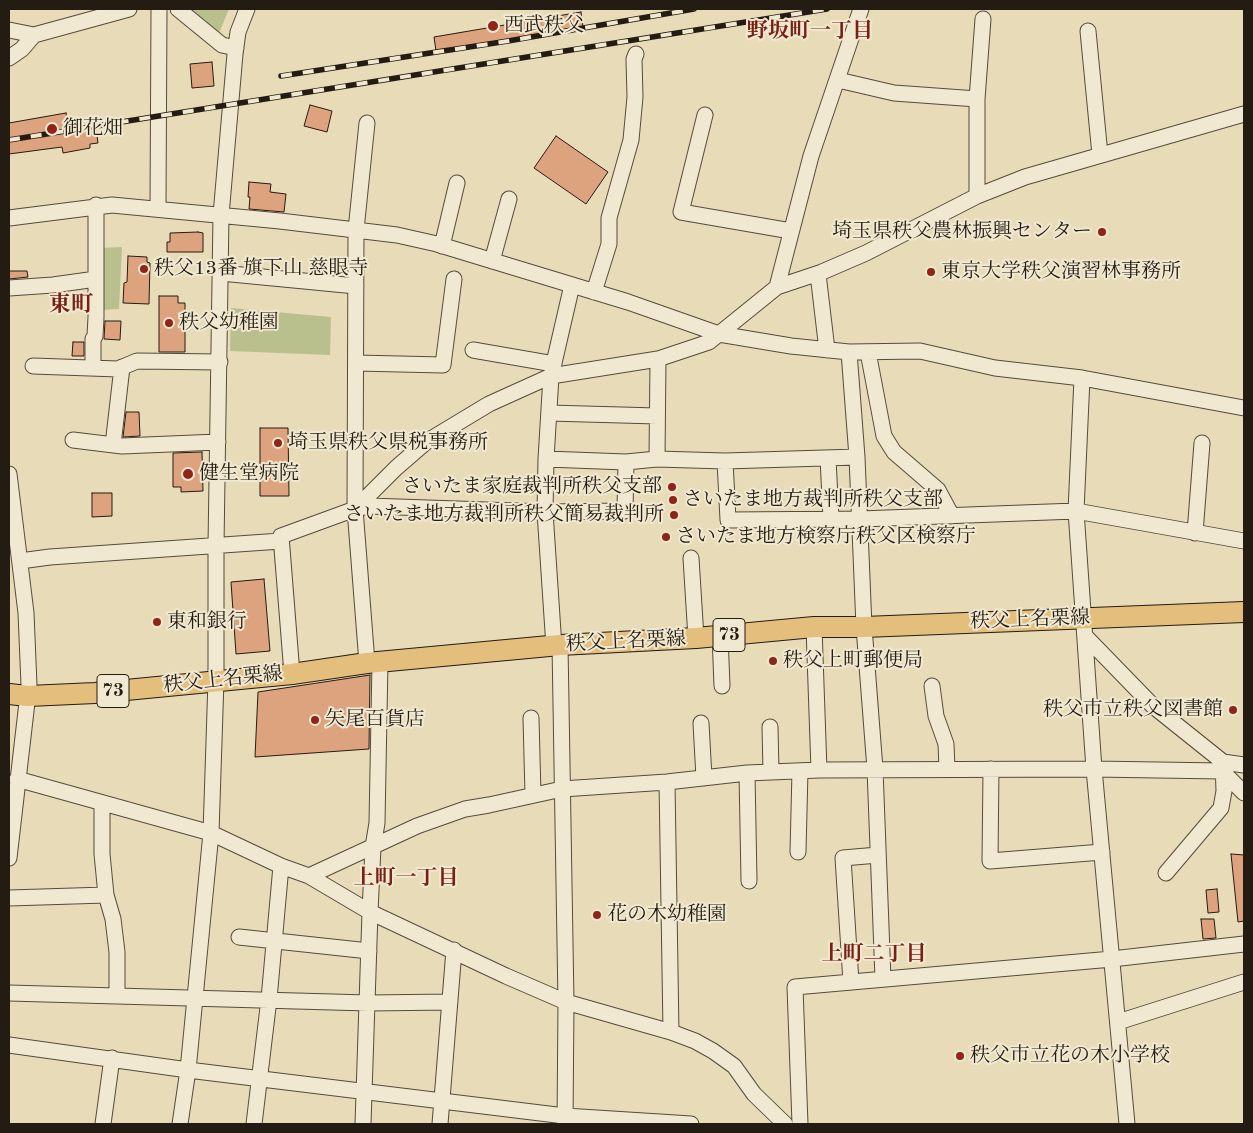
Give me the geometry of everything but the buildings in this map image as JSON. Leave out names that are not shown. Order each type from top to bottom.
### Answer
[{"type":"main road","name":"秩父上名栗線","points":[[18,695],[95,693],[292,674],[373,663],[557,646],[696,638],[814,627],[1085,627],[1244,612]]},
{"type":"street","points":[[9,30],[34,35],[129,9]]},
{"type":"street","points":[[158,208],[159,9]]},
{"type":"street","points":[[178,9],[222,46],[236,48]]},
{"type":"street","points":[[180,1124],[188,1070],[211,834],[216,680],[221,215],[236,48],[238,32],[246,9]]},
{"type":"street","points":[[777,287],[811,156],[861,9]]},
{"type":"street","points":[[977,196],[977,100],[983,19]]},
{"type":"street","points":[[1088,31],[1100,155]]},
{"type":"street","points":[[9,58],[22,49],[34,35]]},
{"type":"street","points":[[594,292],[609,244],[609,218],[631,140],[635,97],[634,59],[636,54]]},
{"type":"street","points":[[838,80],[894,93],[977,100]]},
{"type":"street","points":[[473,350],[552,370],[658,359],[709,342],[777,287],[818,274],[866,253],[977,196],[1025,176],[1244,114]]},
{"type":"street","points":[[705,115],[681,212],[791,231]]},
{"type":"street","points":[[363,1124],[373,847],[377,823],[373,663],[355,509],[356,230],[367,123]]},
{"type":"street","points":[[442,246],[457,184]]},
{"type":"street","points":[[492,261],[509,199]]},
{"type":"street","points":[[9,218],[112,204],[398,235],[442,246],[572,285],[719,334],[849,352],[920,351],[995,368],[1082,378],[1244,408]]},
{"type":"street","points":[[93,367],[93,339],[95,336],[96,317],[96,205]]},
{"type":"street","points":[[221,274],[356,286]]},
{"type":"street","points":[[818,274],[827,350]]},
{"type":"street","points":[[356,363],[443,365],[454,278]]},
{"type":"street","points":[[9,288],[96,279]]},
{"type":"street","points":[[565,1120],[566,1002],[562,789],[557,646],[545,512],[546,459],[552,370],[572,285]]},
{"type":"street","points":[[849,352],[857,457],[864,627],[875,769],[883,979]]},
{"type":"street","points":[[868,352],[884,436],[894,452],[938,490],[952,516]]},
{"type":"street","points":[[657,459],[658,359]]},
{"type":"street","points":[[33,366],[118,369],[137,361],[220,362]]},
{"type":"street","points":[[113,445],[122,367]]},
{"type":"street","points":[[355,509],[396,468],[426,442],[476,411],[552,370]]},
{"type":"street","points":[[1082,378],[1076,511],[1094,769],[1127,1124]]},
{"type":"street","points":[[549,413],[658,416]]},
{"type":"street","points":[[73,440],[122,446],[218,442]]},
{"type":"street","points":[[1195,533],[1202,443]]},
{"type":"street","points":[[546,459],[626,462],[657,459],[725,461],[857,457]]},
{"type":"street","points":[[828,458],[831,519]]},
{"type":"street","points":[[725,461],[728,520],[860,519],[1076,511],[1244,541]]},
{"type":"street","points":[[292,674],[281,536],[355,509],[369,506],[545,512],[625,511],[626,462]]},
{"type":"street","points":[[9,474],[16,560],[28,642],[18,695],[9,858]]},
{"type":"street","points":[[16,560],[50,556],[281,541]]},
{"type":"street","points":[[691,558],[696,638]]},
{"type":"street","points":[[814,627],[818,770]]},
{"type":"street","points":[[1085,627],[1153,706],[1222,767],[1244,793]]},
{"type":"street","points":[[720,636],[722,686]]},
{"type":"street","points":[[932,686],[936,716],[946,744],[947,769]]},
{"type":"street","points":[[531,718],[533,795]]},
{"type":"street","points":[[701,723],[704,778]]},
{"type":"street","points":[[770,727],[771,772]]},
{"type":"street","points":[[309,876],[417,826],[465,809],[562,789],[667,782],[747,773],[818,770],[1094,769],[1244,765]]},
{"type":"street","points":[[1166,873],[1221,808],[1224,791],[1222,767]]},
{"type":"street","points":[[991,769],[990,861],[1102,852]]},
{"type":"street","points":[[798,852],[800,771]]},
{"type":"street","points":[[747,773],[749,881]]},
{"type":"street","points":[[14,777],[211,834],[281,866],[309,876],[370,912],[566,1002],[671,1032],[701,1044],[734,1066],[754,1094],[785,1124]]},
{"type":"street","points":[[667,782],[671,1032]]},
{"type":"street","points":[[102,803],[102,854],[106,895],[112,918],[117,952],[118,996]]},
{"type":"street","points":[[851,982],[843,858],[878,855]]},
{"type":"street","points":[[254,1124],[269,999],[281,866]]},
{"type":"street","points":[[9,898],[106,895]]},
{"type":"street","points":[[239,937],[369,951]]},
{"type":"street","points":[[800,1124],[795,987],[1112,959],[1244,944]]},
{"type":"street","points":[[440,1124],[454,950]]},
{"type":"street","points":[[1118,1022],[1244,982]]},
{"type":"street","points":[[9,993],[368,1003],[450,1002]]},
{"type":"street","points":[[9,1045],[188,1070],[443,1101],[565,1120],[691,1124]]},
{"type":"street","points":[[103,1124],[112,1058]]},
{"type":"green space","points":[[184,9],[229,9],[217,38]]},
{"type":"green space","points":[[122,247],[119,309],[101,310],[101,248]]},
{"type":"green space","points":[[231,308],[331,317],[330,355],[230,351]]},
{"type":"railway","points":[[281,76],[508,41],[694,9]]},
{"type":"railway","points":[[9,140],[827,9]]},
{"type":"place","name":"西武秩父","points":[[493,26]]},
{"type":"place","name":"御花畑","points":[[52,129]]},
{"type":"place","name":"埼玉県秩父農林振興センター","points":[[1102,232]]},
{"type":"place","name":"秩父13番 旗下山 慈眼寺","points":[[144,269]]},
{"type":"place","name":"東京大学秩父演習林事務所","points":[[931,272]]},
{"type":"place","name":"秩父幼稚園","points":[[169,323]]},
{"type":"place","name":"埼玉県秩父県税事務所","points":[[278,443]]},
{"type":"place","name":"健生堂病院","points":[[188,474]]},
{"type":"place","name":"さいたま家庭裁判所秩父支部","points":[[672,487]]},
{"type":"place","name":"さいたま地方裁判所秩父支部","points":[[673,500]]},
{"type":"place","name":"さいたま地方裁判所秩父簡易裁判所","points":[[674,515]]},
{"type":"place","name":"さいたま地方検察庁秩父区検察庁","points":[[666,537]]},
{"type":"place","name":"東和銀行","points":[[157,622]]},
{"type":"place","name":"秩父上町郵便局","points":[[773,661]]},
{"type":"place","name":"秩父市立秩父図書館","points":[[1233,710]]},
{"type":"place","name":"矢尾百貨店","points":[[315,720]]},
{"type":"place","name":"花の木幼稚園","points":[[597,915]]},
{"type":"place","name":"秩父市立花の木小学校","points":[[960,1056]]},
{"type":"district","name":"野坂町一丁目","points":[[810,31]]},
{"type":"district","name":"東町","points":[[71,305]]},
{"type":"district","name":"上町一丁目","points":[[406,878]]},
{"type":"district","name":"上町二丁目","points":[[874,954]]}]
